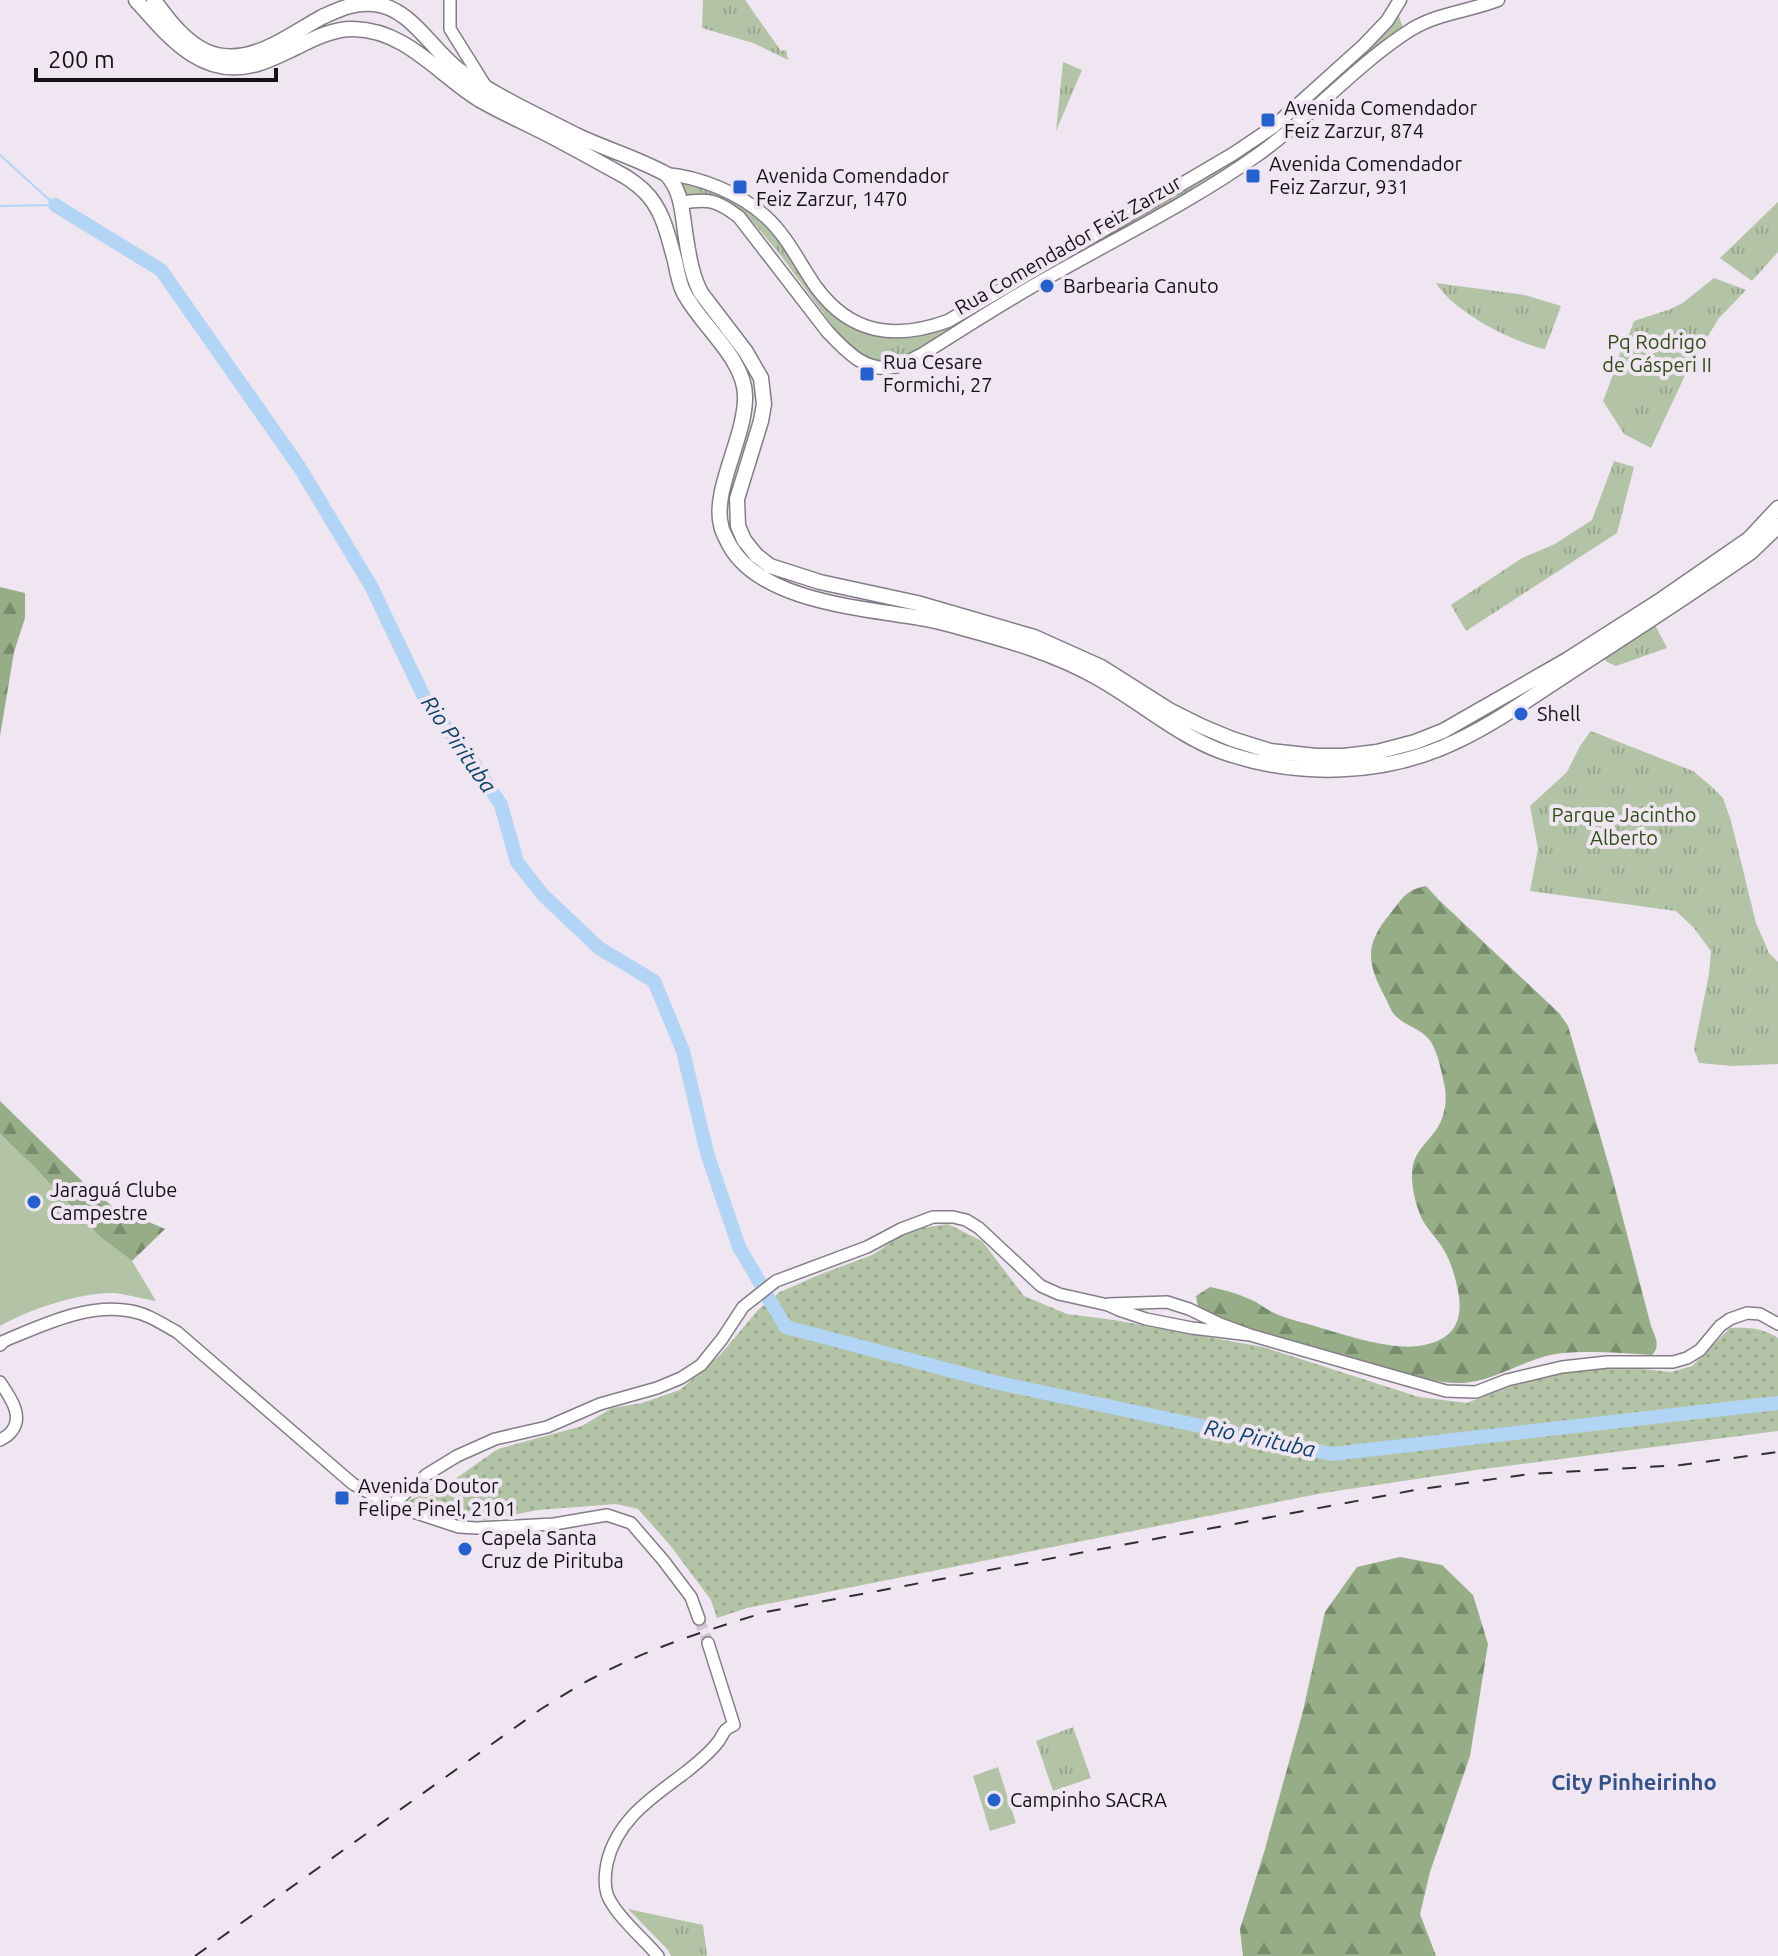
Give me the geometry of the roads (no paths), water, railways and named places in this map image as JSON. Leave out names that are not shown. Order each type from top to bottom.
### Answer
[{"type":"main road","points":[[136,0],[188,53],[222,66],[257,64],[315,38],[352,28],[383,34],[399,40],[478,98],[626,177],[657,199],[681,203]]},
{"type":"main road","points":[[154,0],[172,25],[191,43],[210,54],[225,57],[245,55],[274,45],[346,6],[370,3],[394,9],[454,66],[487,89],[577,135],[659,170],[675,184],[688,250],[701,293],[746,352],[761,378],[764,404],[761,421],[737,499],[738,526],[756,555],[770,566],[820,582],[917,603],[1034,637],[1101,667],[1169,710],[1201,726],[1270,751],[1344,756],[1377,752],[1443,731],[1579,653],[1670,594],[1749,539],[1778,508]]},
{"type":"main road","name":"Rua Comendador Feiz Zarzur","points":[[659,170],[682,175],[719,196],[750,204],[768,218],[827,301],[857,323],[876,330],[915,332],[948,321],[1265,133],[1376,33],[1400,0]]},
{"type":"main road","name":"Rua Comendador Feiz Zarzur","points":[[719,196],[778,265],[827,331],[854,357],[866,365],[882,368],[898,366],[1256,156],[1413,29],[1452,13],[1498,0]]},
{"type":"main road","points":[[352,5],[348,19],[352,28]]},
{"type":"main road","points":[[383,34],[392,24],[394,9]]},
{"type":"main road","points":[[645,192],[659,170]]},
{"type":"main road","points":[[645,192],[661,215],[682,288],[739,372],[745,392],[744,414],[726,477],[720,524],[733,551],[747,567],[806,597],[930,620],[1063,659],[1135,699],[1190,737],[1222,751],[1311,770],[1347,770],[1423,755],[1458,741],[1596,655],[1751,552],[1778,526]]},
{"type":"main road","name":"Rua Comendador Feiz Zarzur","points":[[681,203],[719,196]]},
{"type":"street","points":[[450,0],[450,29],[487,89]]},
{"type":"street","points":[[392,1505],[426,1475],[469,1450],[495,1439],[547,1427],[600,1404],[681,1378],[701,1365],[743,1307],[776,1281],[829,1263],[933,1217],[966,1220],[979,1228],[1041,1286],[1059,1294],[1108,1305],[1146,1319],[1250,1335]]},
{"type":"street","points":[[1108,1305],[1167,1302],[1250,1335],[1446,1391],[1462,1392],[1476,1392],[1507,1380],[1562,1367],[1607,1362],[1673,1362],[1700,1350],[1720,1326],[1747,1313],[1760,1314],[1778,1324]]},
{"type":"street","points":[[0,1345],[63,1317],[107,1309],[132,1311],[150,1317],[177,1332],[353,1484],[392,1505],[459,1527],[526,1526],[607,1515],[631,1523],[691,1597],[699,1619]]},
{"type":"street","points":[[0,1382],[16,1409],[12,1432],[0,1440]]},
{"type":"street","points":[[658,1956],[628,1925],[607,1895],[605,1876],[608,1859],[619,1833],[636,1810],[702,1759],[720,1740],[723,1732],[734,1725],[708,1643]]},
{"type":"waterway","points":[[0,155],[55,205]]},
{"type":"waterway","points":[[0,206],[54,205]]},
{"type":"waterway","name":"Rio Pirituba","points":[[55,205],[161,270],[300,468],[371,586],[427,703],[469,756],[501,805],[517,862],[543,895],[599,948],[654,981],[683,1051],[707,1153],[739,1247],[760,1283]]},
{"type":"waterway","name":"Rio Pirituba","points":[[767,1296],[786,1327],[994,1382],[1332,1454],[1778,1403]]},
{"type":"tunnel","points":[[699,1619],[708,1643]]},
{"type":"railway","points":[[195,1956],[541,1709],[615,1667],[722,1626],[766,1612],[1415,1490],[1530,1474],[1681,1465],[1778,1452]]},
{"type":"place","name":"Avenida Comendador Feiz Zarzur, 874","points":[[1268,120]]},
{"type":"place","name":"Avenida Comendador Feiz Zarzur, 931","points":[[1253,176]]},
{"type":"place","name":"Avenida Comendador Feiz Zarzur, 1470","points":[[740,187]]},
{"type":"place","name":"Barbearia Canuto","points":[[1047,286]]},
{"type":"place","name":"Rua Cesare Formichi, 27","points":[[867,374]]},
{"type":"place","name":"Shell","points":[[1521,714]]},
{"type":"place","name":"Jaraguá Clube Campestre","points":[[34,1202]]},
{"type":"place","name":"Avenida Doutor Felipe Pinel, 2101","points":[[342,1498]]},
{"type":"place","name":"Capela Santa Cruz de Pirituba","points":[[465,1549]]},
{"type":"place","name":"Campinho SACRA","points":[[994,1800]]},
{"type":"district","name":"City Pinheirinho","points":[[1634,1782]]},
{"type":"park label","name":"Pq Rodrigo de Gásperi II","points":[[1657,354]]},
{"type":"park label","name":"Parque Jacintho Alberto","points":[[1624,826]]}]
